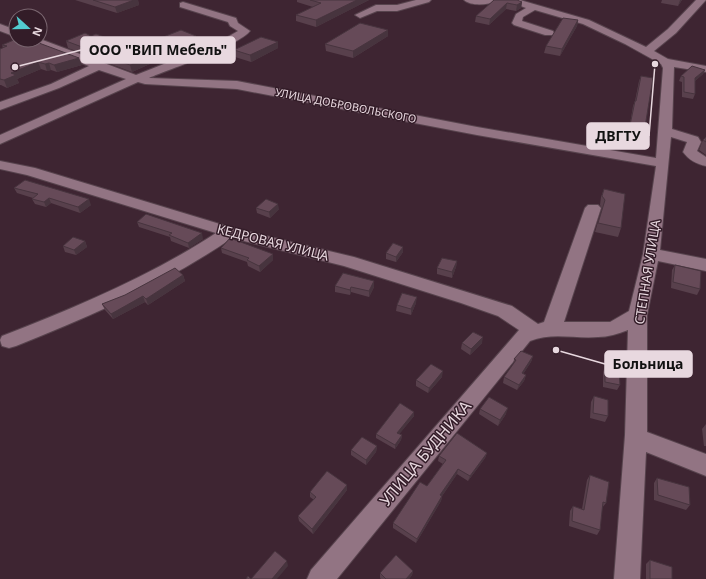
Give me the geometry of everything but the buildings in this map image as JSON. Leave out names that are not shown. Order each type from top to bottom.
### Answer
[{"type":"street","points":[[360,15],[376,8],[397,8],[426,0]]},
{"type":"street","points":[[469,0],[484,2],[494,0]]},
{"type":"street","points":[[510,0],[586,22],[630,42],[665,62],[706,69]]},
{"type":"street","points":[[646,52],[672,31],[701,0]]},
{"type":"street","points":[[0,140],[135,79],[221,45],[239,36],[244,31],[233,24],[233,20],[183,5]]},
{"type":"street","points":[[534,7],[518,16],[517,23],[549,33]]},
{"type":"street","name":"УЛИЦА ДОБРОВОЛЬСКОГО","points":[[48,46],[122,75],[156,83],[237,85],[477,131],[663,163]]},
{"type":"street","name":"СТЕПНАЯ УЛИЦА","points":[[627,579],[636,438],[638,315],[651,254],[663,163],[669,68],[665,62]]},
{"type":"street","points":[[2,103],[55,86],[98,66]]},
{"type":"street","points":[[25,96],[122,75]]},
{"type":"street","points":[[665,131],[684,136],[706,139]]},
{"type":"street","points":[[684,136],[693,140],[694,142],[690,152],[691,155],[706,162]]},
{"type":"street","name":"КЕДРОВАЯ УЛИЦА","points":[[4,165],[30,171],[229,232],[348,261],[467,298],[504,311],[543,329]]},
{"type":"street","points":[[593,208],[543,329],[599,330],[622,326],[638,315]]},
{"type":"street","points":[[9,341],[72,317],[129,292],[202,252],[229,232]]},
{"type":"street","points":[[651,254],[706,265]]},
{"type":"street","name":"УЛИЦА БУДНИКА","points":[[320,579],[523,336],[543,329]]},
{"type":"street","points":[[636,438],[706,464]]},
{"type":"place","name":"ДВГТУ","points":[[655,64]]},
{"type":"place","name":"ООО \"ВИП Мебель\"","points":[[15,67]]},
{"type":"place","name":"Больница","points":[[556,350]]}]
